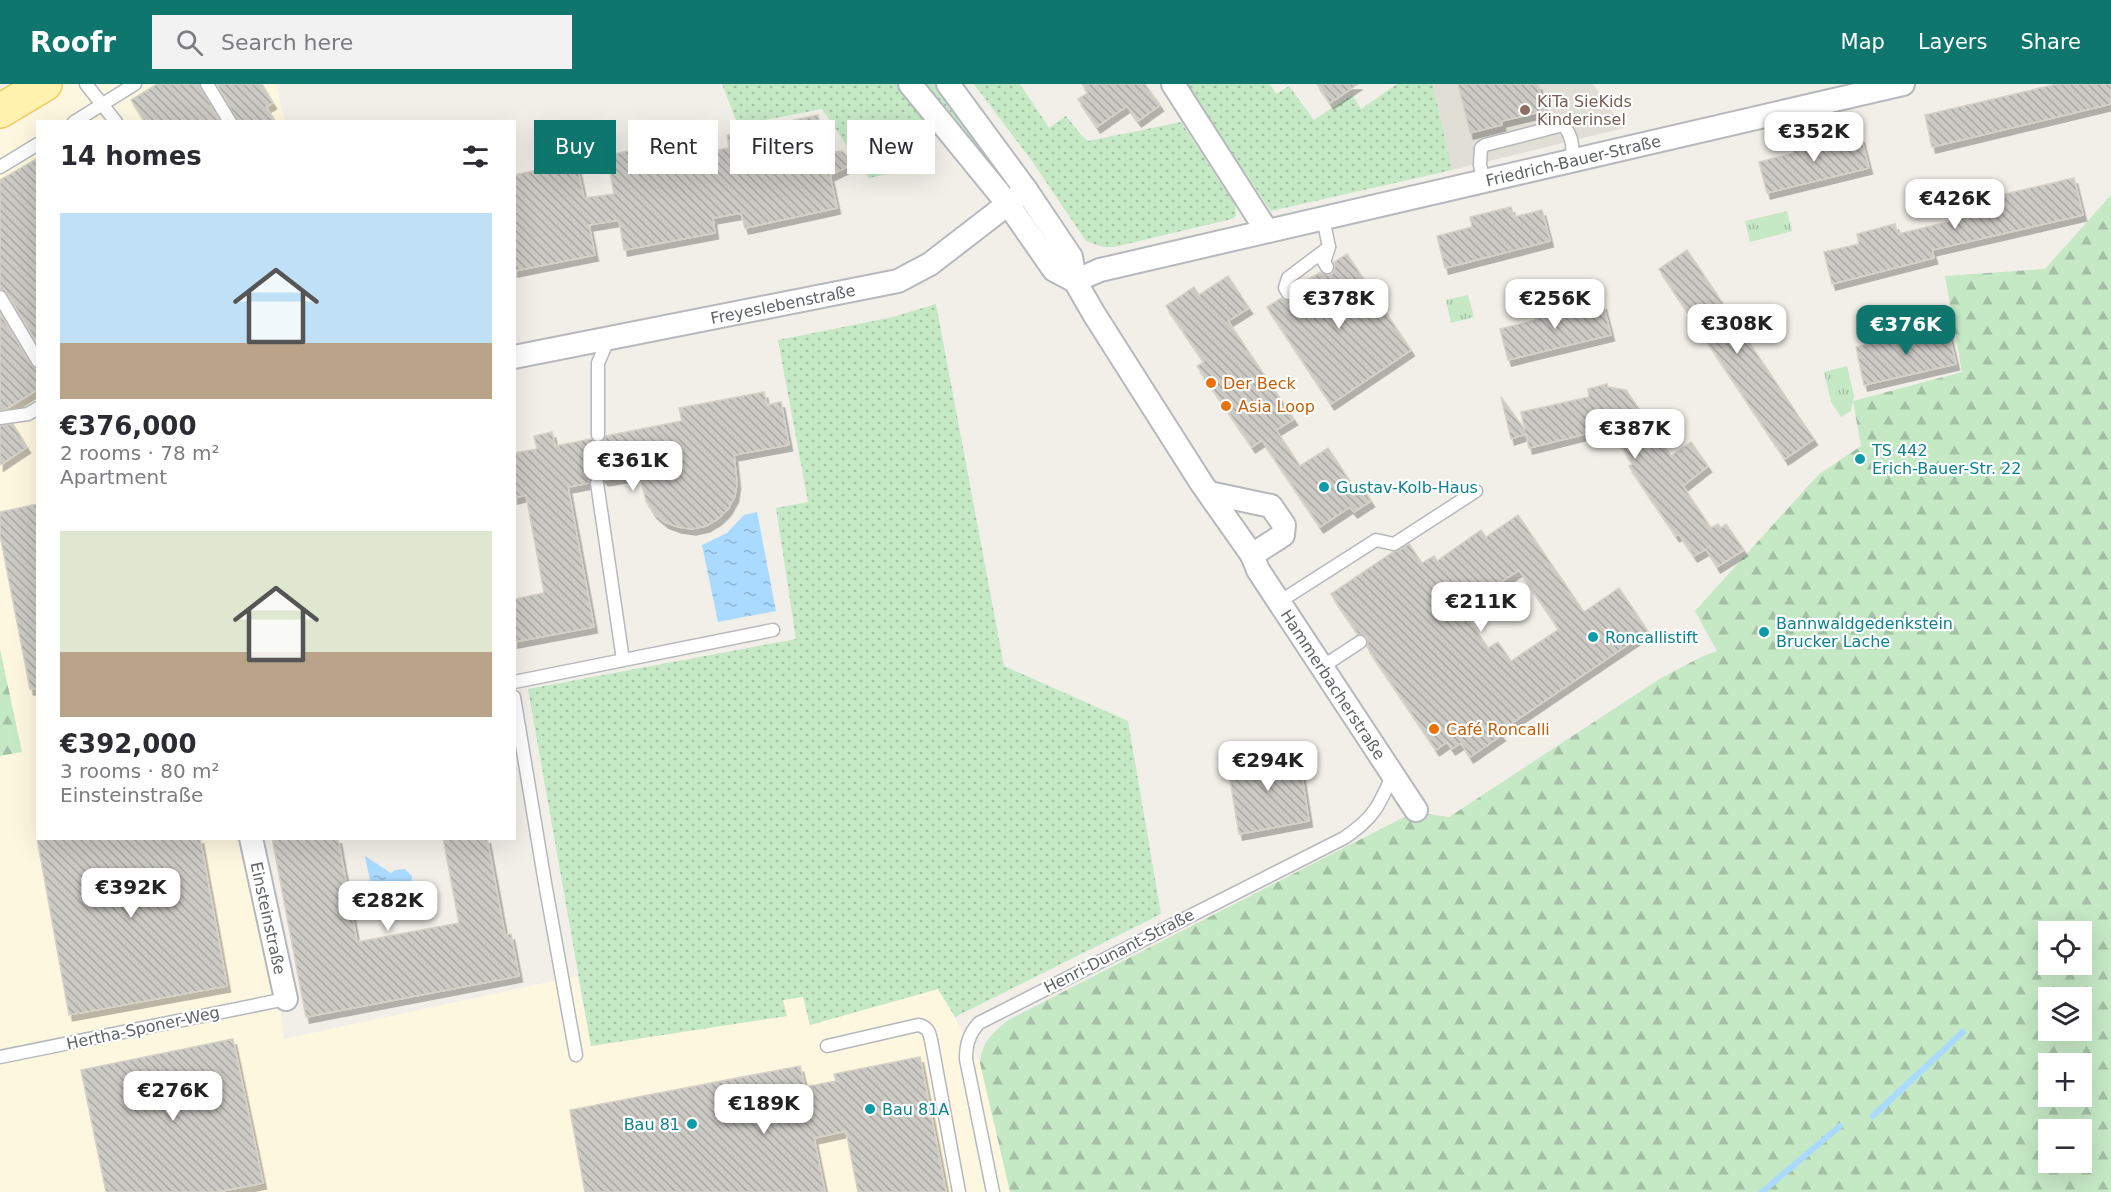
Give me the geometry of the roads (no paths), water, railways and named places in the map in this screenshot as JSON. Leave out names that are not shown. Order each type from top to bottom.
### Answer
[{"type":"main road","points":[[0,111],[45,84]]},
{"type":"street","name":"Hammerbacherstraße","points":[[910,84],[1008,204],[1054,270],[1075,281]]},
{"type":"street","name":"Hammerbacherstraße","points":[[948,84],[1026,190],[1071,258],[1075,281],[1094,314],[1209,493],[1252,555],[1258,570],[1416,810]]},
{"type":"street","points":[[1173,84],[1267,231]]},
{"type":"street","name":"Friedrich-Bauer-Straße","points":[[1075,281],[1100,270],[1572,162],[1876,87],[1904,84]]},
{"type":"street","name":"Freyeslebenstraße","points":[[516,357],[898,281],[930,264],[1026,190]]},
{"type":"street","points":[[1209,493],[1271,506],[1284,525],[1283,535],[1252,555]]},
{"type":"street","name":"Einsteinstraße","points":[[251,840],[286,999]]},
{"type":"lane","points":[[86,84],[114,120]]},
{"type":"lane","points":[[77,120],[135,84]]},
{"type":"lane","points":[[207,84],[229,120]]},
{"type":"lane","points":[[1484,181],[1480,156],[1481,148],[1485,145],[1563,125],[1569,131],[1573,144],[1572,162]]},
{"type":"lane","points":[[0,167],[36,145]]},
{"type":"lane","points":[[1323,218],[1329,248],[1324,262],[1327,267]]},
{"type":"lane","points":[[1288,292],[1285,288],[1288,278],[1329,248]]},
{"type":"lane","points":[[0,297],[36,358]]},
{"type":"lane","points":[[598,435],[598,363],[609,338]]},
{"type":"lane","points":[[0,418],[28,414],[36,409]]},
{"type":"lane","points":[[597,483],[623,660]]},
{"type":"lane","points":[[1279,602],[1376,540],[1394,544],[1476,491]]},
{"type":"lane","points":[[516,682],[773,630]]},
{"type":"lane","points":[[1322,667],[1360,642]]},
{"type":"lane","points":[[516,709],[576,1055]]},
{"type":"lane","name":"Henri-Dunant-Straße","points":[[993,1192],[966,1059],[966,1046],[970,1033],[979,1023],[1344,838],[1363,825],[1375,813],[1393,774]]},
{"type":"lane","name":"Hertha-Sponer-Weg","points":[[0,1057],[286,999]]},
{"type":"lane","points":[[827,1046],[918,1025],[928,1030],[959,1192]]},
{"type":"water","points":[[757,512],[776,611],[718,622],[702,545],[727,533],[744,515]]},
{"type":"water","points":[[365,856],[391,873],[405,869],[412,876],[411,887],[437,904],[377,916]]},
{"type":"waterway","points":[[1873,1116],[1963,1032]]},
{"type":"waterway","points":[[1762,1192],[1840,1126]]},
{"type":"place","name":"KiTa SieKids Kinderinsel","points":[[1525,110]]},
{"type":"place","name":"Der Beck","points":[[1211,383]]},
{"type":"place","name":"Asia Loop","points":[[1226,406]]},
{"type":"place","name":"TS 442 Erich-Bauer-Str. 22","points":[[1860,459]]},
{"type":"place","name":"Gustav-Kolb-Haus","points":[[1324,487]]},
{"type":"place","name":"Bannwaldgedenkstein Brucker Lache","points":[[1764,632]]},
{"type":"place","name":"Roncallistift","points":[[1593,637]]},
{"type":"place","name":"Café Roncalli","points":[[1434,729]]},
{"type":"place","name":"Bau 81A","points":[[870,1109]]},
{"type":"place","name":"Bau 81","points":[[692,1124]]}]
